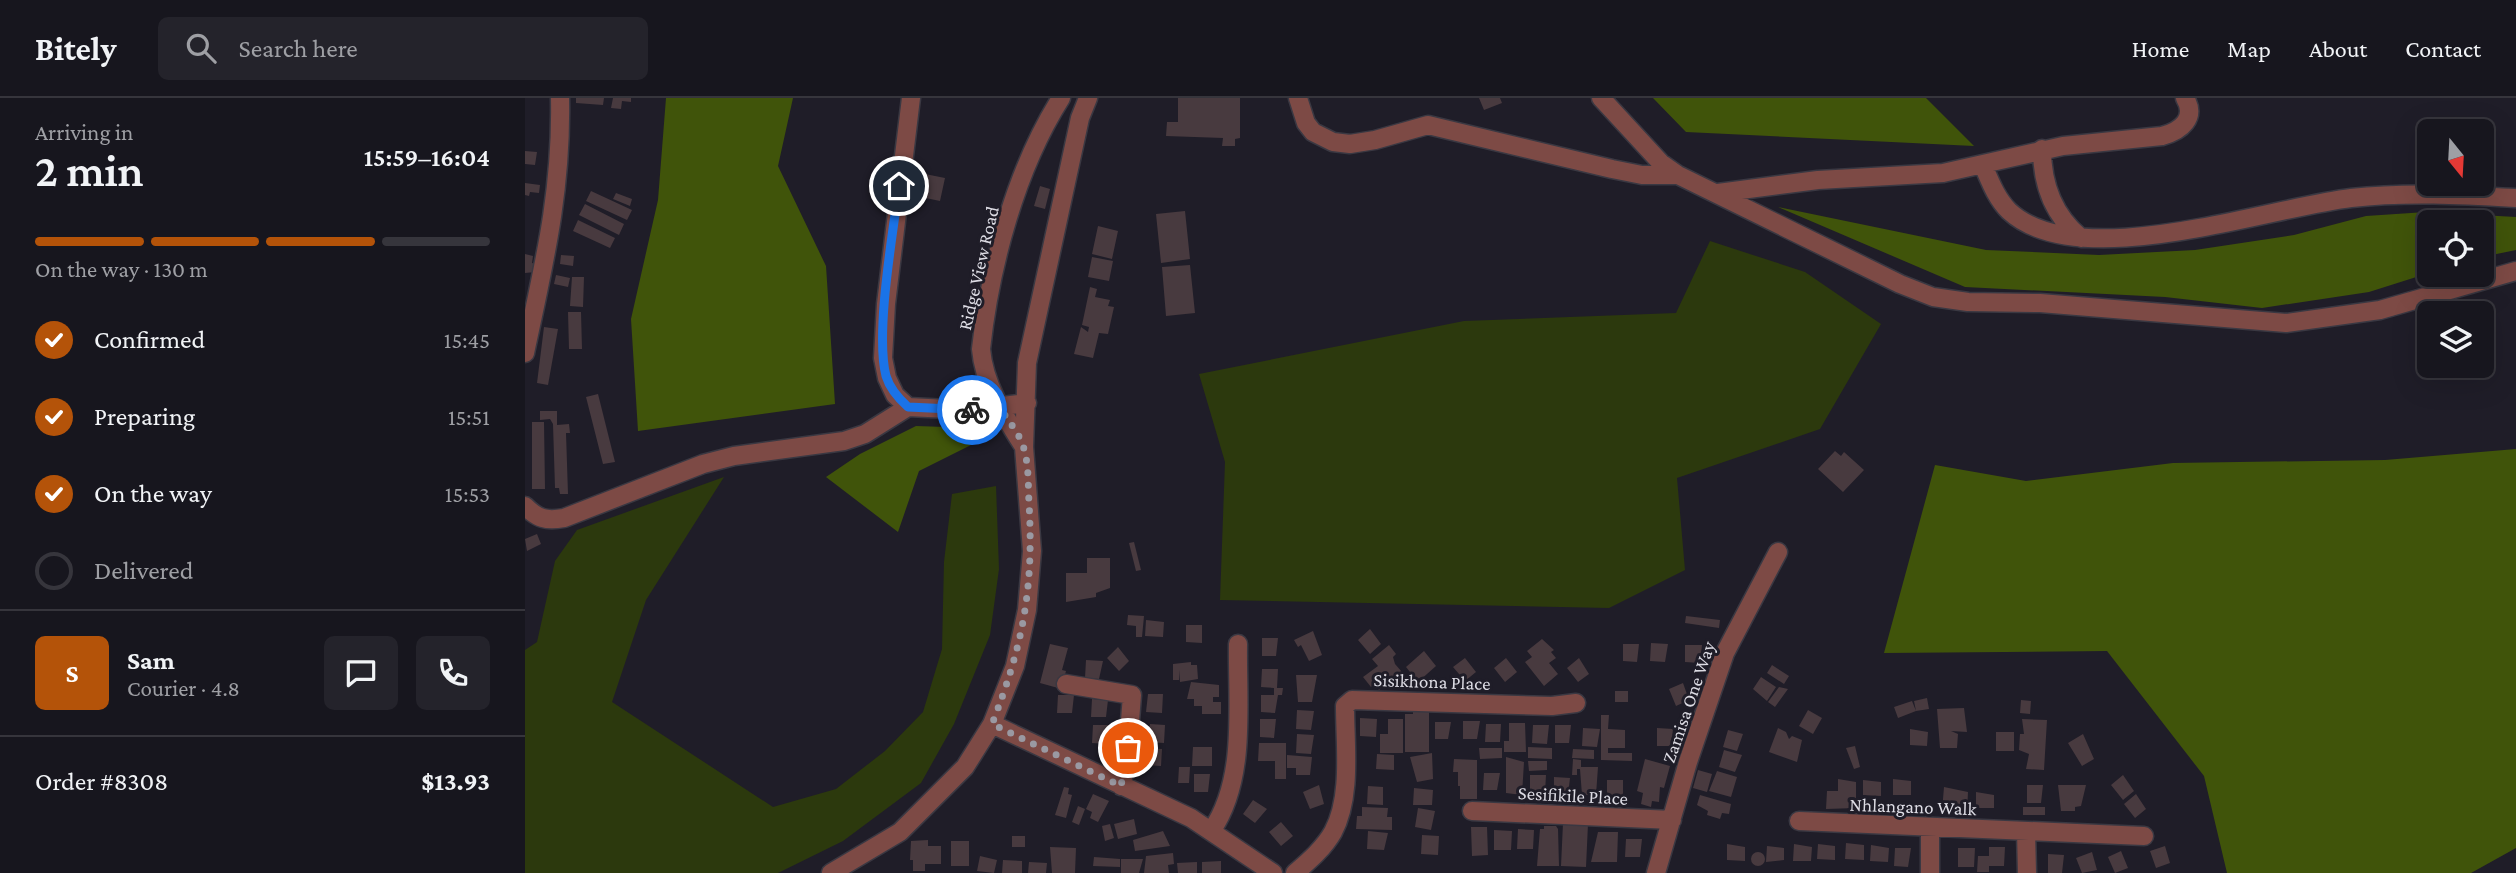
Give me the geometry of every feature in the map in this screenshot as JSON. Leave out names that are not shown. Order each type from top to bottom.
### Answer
[{"type":"street","points":[[525,353],[555,209],[561,145],[560,98]]},
{"type":"street","points":[[911,98],[886,304],[883,358],[887,378],[895,395],[908,407],[949,411],[1027,403]]},
{"type":"street","name":"Ridge View Road","points":[[1024,447],[1000,407],[983,364],[983,333],[1018,186],[1040,133],[1061,98]]},
{"type":"street","name":"Ridge View Road","points":[[831,873],[900,832],[937,798],[965,767],[992,724],[1015,666],[1027,610],[1032,551],[1024,447],[1027,363],[1080,118],[1088,98]]},
{"type":"street","points":[[1298,98],[1306,123],[1313,132],[1333,142],[1350,144],[1375,140],[1428,125],[1642,175],[1678,175]]},
{"type":"street","points":[[1601,98],[1654,156],[1678,175],[1900,284],[1933,297],[1968,302],[2040,303],[2286,323],[2381,310],[2516,271]]},
{"type":"street","points":[[1717,193],[1818,180],[1943,173],[2042,149],[2176,132],[2186,125],[2190,113],[2185,98]]},
{"type":"street","points":[[2042,149],[2042,173],[2047,191],[2067,227],[2081,237]]},
{"type":"street","points":[[1983,165],[1994,192],[2009,210],[2045,232],[2081,237],[2125,237],[2207,227],[2349,199],[2446,194],[2516,198]]},
{"type":"street","points":[[525,506],[535,516],[547,520],[564,518],[703,464],[734,456],[844,441],[865,434],[908,407]]},
{"type":"street","name":"Zamisa One Way","points":[[1656,873],[1725,653],[1778,552]]},
{"type":"street","points":[[1212,830],[1227,804],[1232,783],[1236,752],[1238,644]]},
{"type":"street","points":[[1066,684],[1132,695],[1127,760],[1121,786]]},
{"type":"street","name":"Sisikhona Place","points":[[1296,873],[1327,842],[1338,821],[1344,779],[1345,706],[1352,700],[1552,706],[1576,703]]},
{"type":"street","points":[[992,724],[1212,830],[1273,873]]},
{"type":"street","name":"Sesifikile Place","points":[[1472,811],[1672,820]]},
{"type":"street","name":"Nhlangano Walk","points":[[1799,821],[2144,836]]},
{"type":"street","points":[[1930,827],[1930,873]]},
{"type":"street","points":[[2026,831],[2027,873]]},
{"type":"green space","points":[[666,98],[793,98],[778,166],[826,266],[835,404],[638,431],[631,319],[658,200]]},
{"type":"green space","points":[[1653,98],[1926,98],[1974,146],[1686,132]]},
{"type":"green space","points":[[1778,207],[1986,250],[2099,255],[2195,250],[2294,235],[2366,216],[2417,213],[2417,277],[2369,292],[2262,308],[2165,297],[1965,287]]},
{"type":"green space","points":[[2494,216],[2516,217],[2516,250],[2494,255]]},
{"type":"green space","points":[[1710,241],[1805,272],[1881,324],[1820,429],[1677,478],[1685,570],[1609,608],[1220,600],[1225,462],[1199,374],[1464,321],[1676,313]]},
{"type":"green space","points":[[916,426],[975,428],[977,442],[919,471],[898,532],[826,477],[860,454]]},
{"type":"green space","points":[[2516,449],[2516,848],[2471,873],[2227,873],[2204,776],[2107,651],[1884,653],[1935,465],[2026,481],[2173,463],[2385,460]]},
{"type":"green space","points":[[724,477],[646,600],[612,702],[773,807],[836,789],[885,751],[923,712],[942,649],[944,562],[952,494],[996,486],[999,569],[990,635],[954,724],[921,783],[843,841],[778,873],[525,873],[525,650],[537,642],[555,561],[577,530]]},
{"type":"building","points":[[576,98],[604,98],[603,105],[576,103]]},
{"type":"building","points":[[613,98],[631,98],[631,102],[622,101],[621,109],[611,108]]},
{"type":"building","points":[[1178,98],[1240,98],[1240,138],[1235,139],[1235,146],[1222,146],[1223,138],[1166,136],[1167,122],[1178,122]]},
{"type":"building","points":[[1479,98],[1500,98],[1502,103],[1484,110]]},
{"type":"building","points":[[525,151],[537,152],[535,165],[525,164]]},
{"type":"building","points":[[920,173],[945,178],[940,201],[916,196]]},
{"type":"building","points":[[525,183],[540,185],[539,193],[530,192],[529,196],[525,195]]},
{"type":"building","points":[[1040,186],[1050,189],[1045,209],[1034,206]]},
{"type":"building","points":[[591,191],[632,210],[627,220],[586,201]]},
{"type":"building","points":[[616,193],[632,199],[630,206],[613,199]]},
{"type":"building","points":[[585,204],[624,224],[619,235],[579,215]]},
{"type":"building","points":[[1185,211],[1190,259],[1161,263],[1156,214]]},
{"type":"building","points":[[578,220],[615,238],[610,248],[573,231]]},
{"type":"building","points":[[1098,226],[1118,231],[1112,259],[1092,254]]},
{"type":"building","points":[[525,254],[533,256],[532,263],[537,264],[535,272],[525,273]]},
{"type":"building","points":[[561,255],[574,256],[573,266],[560,264]]},
{"type":"building","points":[[1092,257],[1113,261],[1109,281],[1088,277]]},
{"type":"building","points":[[1190,265],[1195,313],[1166,316],[1162,267]]},
{"type":"building","points":[[556,275],[570,278],[568,287],[554,284]]},
{"type":"building","points":[[572,277],[584,277],[583,307],[570,306]]},
{"type":"building","points":[[1090,287],[1097,289],[1095,297],[1110,300],[1108,306],[1114,307],[1108,334],[1099,333],[1093,358],[1074,354],[1081,327],[1088,332],[1089,327],[1082,325]]},
{"type":"building","points":[[568,312],[581,312],[582,349],[569,349]]},
{"type":"building","points":[[544,327],[558,329],[548,385],[537,383]]},
{"type":"building","points":[[598,394],[615,462],[603,464],[586,397]]},
{"type":"building","points":[[540,411],[557,411],[557,425],[569,424],[570,433],[566,433],[568,494],[560,494],[559,488],[555,488],[553,424],[550,419],[540,420]]},
{"type":"building","points":[[532,422],[544,422],[545,489],[532,489]]},
{"type":"building","points":[[1835,451],[1841,456],[1844,452],[1864,470],[1843,492],[1818,469]]},
{"type":"building","points":[[537,534],[541,544],[527,551],[525,539]]},
{"type":"building","points":[[1134,542],[1141,570],[1136,571],[1129,543]]},
{"type":"building","points":[[1087,558],[1110,558],[1110,588],[1096,593],[1096,597],[1066,602],[1066,573],[1087,573]]},
{"type":"building","points":[[1128,615],[1144,616],[1142,637],[1136,637],[1136,626],[1127,625]]},
{"type":"building","points":[[1686,616],[1720,620],[1719,628],[1685,623]]},
{"type":"building","points":[[1146,620],[1164,622],[1163,637],[1145,636]]},
{"type":"building","points":[[1186,625],[1202,625],[1202,643],[1186,642]]},
{"type":"building","points":[[1370,629],[1381,644],[1370,654],[1358,640]]},
{"type":"building","points":[[1313,631],[1322,655],[1309,661],[1301,645],[1298,647],[1294,640]]},
{"type":"building","points":[[1262,638],[1278,638],[1276,656],[1262,656]]},
{"type":"building","points":[[1542,639],[1554,650],[1551,652],[1556,658],[1549,663],[1558,674],[1544,686],[1525,662],[1532,657],[1527,651]]},
{"type":"building","points":[[1651,643],[1668,644],[1665,662],[1650,661]]},
{"type":"building","points":[[1050,644],[1068,648],[1062,670],[1066,671],[1058,688],[1040,683]]},
{"type":"building","points":[[1623,644],[1639,644],[1637,662],[1623,661]]},
{"type":"building","points":[[1389,645],[1396,654],[1393,657],[1395,664],[1402,672],[1379,690],[1374,684],[1371,687],[1363,677],[1378,666],[1372,659]]},
{"type":"building","points":[[1685,645],[1702,645],[1700,663],[1685,662]]},
{"type":"building","points":[[1118,647],[1129,661],[1119,671],[1107,658]]},
{"type":"building","points":[[1424,651],[1436,666],[1418,682],[1406,667]]},
{"type":"building","points":[[1465,658],[1476,672],[1465,681],[1453,667]]},
{"type":"building","points":[[1506,658],[1517,672],[1505,682],[1494,668]]},
{"type":"building","points":[[1579,658],[1589,674],[1578,682],[1567,668]]},
{"type":"building","points":[[1086,660],[1103,661],[1099,679],[1085,678]]},
{"type":"building","points":[[1191,662],[1191,665],[1197,665],[1198,679],[1180,682],[1179,670],[1179,680],[1173,680],[1173,664]]},
{"type":"building","points":[[1772,665],[1789,676],[1784,684],[1767,673]]},
{"type":"building","points":[[1262,669],[1278,669],[1277,688],[1283,688],[1282,695],[1278,695],[1275,713],[1261,712],[1261,695],[1274,695],[1274,688],[1261,687]]},
{"type":"building","points":[[1296,675],[1317,675],[1312,702],[1298,702]]},
{"type":"building","points":[[1761,677],[1776,687],[1767,701],[1753,689]]},
{"type":"building","points":[[1191,682],[1219,685],[1219,697],[1213,697],[1213,702],[1221,702],[1221,714],[1202,714],[1202,706],[1194,706],[1194,699],[1187,699]]},
{"type":"building","points":[[1683,683],[1689,700],[1676,706],[1669,689]]},
{"type":"building","points":[[1779,687],[1788,689],[1775,707],[1768,702]]},
{"type":"building","points":[[1615,691],[1628,691],[1628,702],[1615,702]]},
{"type":"building","points":[[1148,694],[1163,694],[1162,713],[1146,712]]},
{"type":"building","points":[[1058,695],[1074,695],[1072,713],[1057,713]]},
{"type":"building","points":[[1927,698],[1929,709],[1916,711],[1914,701]]},
{"type":"building","points":[[1092,699],[1108,700],[1106,717],[1091,717]]},
{"type":"building","points":[[2021,700],[2031,701],[2030,714],[2020,713]]},
{"type":"building","points":[[1912,701],[1916,711],[1898,718],[1894,707]]},
{"type":"building","points":[[1964,708],[1967,732],[1951,731],[1958,734],[1957,748],[1940,748],[1937,709]]},
{"type":"building","points":[[1413,709],[1429,709],[1429,752],[1405,752],[1405,714],[1413,714]]},
{"type":"building","points":[[1297,710],[1314,711],[1311,730],[1296,729]]},
{"type":"building","points":[[1808,710],[1822,718],[1813,734],[1799,726]]},
{"type":"building","points":[[1601,715],[1609,715],[1608,729],[1625,730],[1625,748],[1608,748],[1608,753],[1632,753],[1632,761],[1601,760]]},
{"type":"building","points":[[1360,718],[1377,719],[1376,737],[1360,736]]},
{"type":"building","points":[[1260,719],[1276,719],[1274,738],[1260,737]]},
{"type":"building","points":[[1388,719],[1403,719],[1403,753],[1380,753],[1380,734],[1388,734]]},
{"type":"building","points":[[2022,719],[2047,720],[2044,770],[2026,769],[2029,754],[2019,750],[2020,734],[2024,734]]},
{"type":"building","points":[[1463,721],[1480,721],[1477,739],[1463,739]]},
{"type":"building","points":[[1435,722],[1451,722],[1448,739],[1435,739]]},
{"type":"building","points":[[1509,723],[1525,723],[1526,752],[1504,752],[1504,741],[1509,741]]},
{"type":"building","points":[[1150,724],[1165,725],[1164,743],[1147,742]]},
{"type":"building","points":[[1486,724],[1501,724],[1500,742],[1485,742]]},
{"type":"building","points":[[1093,725],[1109,725],[1107,744],[1092,743]]},
{"type":"building","points":[[1533,725],[1549,725],[1547,744],[1532,743]]},
{"type":"building","points":[[1555,725],[1571,725],[1569,743],[1555,743]]},
{"type":"building","points":[[1583,728],[1600,729],[1597,747],[1582,746]]},
{"type":"building","points":[[1657,728],[1673,729],[1671,746],[1657,746]]},
{"type":"building","points":[[1778,728],[1786,732],[1789,739],[1792,736],[1802,740],[1797,762],[1769,752]]},
{"type":"building","points":[[1910,729],[1928,732],[1927,746],[1910,745]]},
{"type":"building","points":[[1728,730],[1743,734],[1737,751],[1723,747]]},
{"type":"building","points":[[1996,732],[2014,732],[2014,751],[1996,751]]},
{"type":"building","points":[[1297,734],[1314,735],[1311,754],[1296,753]]},
{"type":"building","points":[[2083,734],[2094,759],[2082,766],[2068,743]]},
{"type":"building","points":[[1259,743],[1286,743],[1286,779],[1275,779],[1275,761],[1258,761]]},
{"type":"building","points":[[1855,746],[1860,767],[1854,769],[1846,748]]},
{"type":"building","points":[[1193,747],[1212,747],[1212,766],[1192,766]]},
{"type":"building","points":[[1528,747],[1552,748],[1552,759],[1528,758]]},
{"type":"building","points":[[1146,748],[1162,749],[1161,766],[1145,765]]},
{"type":"building","points":[[1479,748],[1502,748],[1502,758],[1480,759]]},
{"type":"building","points":[[1573,749],[1594,750],[1594,759],[1572,758]]},
{"type":"building","points":[[1724,750],[1742,755],[1735,772],[1719,767]]},
{"type":"building","points":[[1432,753],[1433,779],[1417,782],[1410,757]]},
{"type":"building","points":[[1377,754],[1394,755],[1394,770],[1376,769]]},
{"type":"building","points":[[1287,755],[1312,757],[1310,775],[1296,775],[1296,768],[1287,768]]},
{"type":"building","points":[[1506,757],[1524,762],[1522,795],[1506,793]]},
{"type":"building","points":[[1454,759],[1477,760],[1477,799],[1460,799],[1458,772],[1453,772]]},
{"type":"building","points":[[1573,759],[1581,760],[1581,767],[1598,767],[1596,795],[1582,795],[1580,769],[1577,769],[1577,775],[1572,775]]},
{"type":"building","points":[[1645,759],[1670,766],[1664,788],[1660,787],[1659,802],[1652,801],[1651,807],[1641,804],[1643,793],[1637,791]]},
{"type":"building","points":[[1528,761],[1547,761],[1547,770],[1529,771]]},
{"type":"building","points":[[1179,767],[1190,767],[1189,783],[1178,783]]},
{"type":"building","points":[[1698,770],[1712,774],[1707,792],[1693,788]]},
{"type":"building","points":[[1717,771],[1737,777],[1731,797],[1709,791]]},
{"type":"building","points":[[1484,773],[1500,773],[1497,790],[1483,790]]},
{"type":"building","points":[[1194,774],[1210,774],[1208,792],[1194,792]]},
{"type":"building","points":[[1530,775],[1546,775],[1545,793],[1530,793]]},
{"type":"building","points":[[2123,775],[2134,791],[2123,800],[2111,785]]},
{"type":"building","points":[[1554,777],[1570,778],[1568,795],[1554,795]]},
{"type":"building","points":[[1838,779],[1856,782],[1856,808],[1826,809],[1827,791],[1838,791]]},
{"type":"building","points":[[1893,779],[1911,781],[1911,795],[1893,795]]},
{"type":"building","points":[[1607,780],[1623,780],[1623,799],[1607,799]]},
{"type":"building","points":[[1863,780],[1881,782],[1881,796],[1863,795]]},
{"type":"building","points":[[1319,785],[1324,804],[1310,809],[1303,792]]},
{"type":"building","points":[[2027,785],[2043,785],[2041,803],[2027,803]]},
{"type":"building","points":[[2058,785],[2086,785],[2081,806],[2075,807],[2075,811],[2061,811]]},
{"type":"building","points":[[1368,786],[1383,787],[1383,805],[1367,804]]},
{"type":"building","points":[[1064,787],[1069,788],[1068,794],[1072,795],[1066,818],[1055,815]]},
{"type":"building","points":[[1944,787],[1968,792],[1967,813],[1942,811]]},
{"type":"building","points":[[1414,788],[1433,790],[1432,805],[1413,805]]},
{"type":"building","points":[[1976,792],[1994,795],[1994,808],[1976,808]]},
{"type":"building","points":[[1093,794],[1109,801],[1098,822],[1090,818],[1092,812],[1086,809]]},
{"type":"building","points":[[2136,794],[2146,809],[2135,818],[2124,804]]},
{"type":"building","points":[[1700,795],[1731,804],[1729,814],[1722,813],[1720,819],[1707,815],[1708,811],[1697,805]]},
{"type":"building","points":[[1253,800],[1267,809],[1255,823],[1243,814]]},
{"type":"building","points":[[1078,806],[1085,809],[1079,825],[1072,822]]},
{"type":"building","points":[[1362,807],[1388,808],[1387,817],[1392,817],[1392,830],[1356,829],[1357,816],[1362,816]]},
{"type":"building","points":[[2023,807],[2045,807],[2045,815],[2023,815]]},
{"type":"building","points":[[1418,808],[1435,811],[1431,830],[1415,827]]},
{"type":"building","points":[[1134,819],[1137,834],[1118,839],[1114,824]]},
{"type":"building","points":[[1281,822],[1293,836],[1281,846],[1269,832]]},
{"type":"building","points":[[1563,823],[1588,824],[1586,867],[1561,866]]},
{"type":"building","points":[[1110,824],[1114,838],[1105,841],[1102,826]]},
{"type":"building","points":[[1544,826],[1556,826],[1558,829],[1559,866],[1537,866],[1540,829],[1544,829]]},
{"type":"building","points":[[1471,827],[1487,827],[1488,855],[1472,856]]},
{"type":"building","points":[[1518,829],[1534,830],[1533,849],[1517,849]]},
{"type":"building","points":[[1494,830],[1512,831],[1511,850],[1494,850]]},
{"type":"building","points":[[1163,831],[1170,846],[1135,851],[1133,840]]},
{"type":"building","points":[[1368,831],[1388,833],[1384,850],[1367,849]]},
{"type":"building","points":[[1598,832],[1618,832],[1617,862],[1591,862]]},
{"type":"building","points":[[1422,835],[1439,836],[1438,855],[1421,854]]},
{"type":"building","points":[[1012,836],[1025,836],[1025,847],[1012,847]]},
{"type":"building","points":[[1626,839],[1642,839],[1640,857],[1625,857]]},
{"type":"building","points":[[928,840],[928,846],[941,846],[941,864],[925,864],[925,871],[913,871],[913,860],[910,860],[911,841]]},
{"type":"building","points":[[951,841],[969,841],[969,866],[951,866]]},
{"type":"building","points":[[1846,843],[1864,845],[1864,860],[1845,859]]},
{"type":"building","points":[[1727,844],[1745,847],[1745,861],[1727,860]]},
{"type":"building","points":[[1794,844],[1812,847],[1811,861],[1793,861]]},
{"type":"building","points":[[1818,844],[1835,846],[1835,860],[1817,859]]},
{"type":"building","points":[[1871,845],[1889,848],[1888,862],[1870,861]]},
{"type":"building","points":[[1767,846],[1784,848],[1784,860],[1766,862]]},
{"type":"building","points":[[2165,846],[2170,863],[2156,868],[2150,851]]},
{"type":"building","points":[[1050,847],[1076,848],[1075,873],[1052,873]]},
{"type":"building","points":[[1989,847],[2005,847],[2004,866],[1989,866],[1989,872],[1977,872],[1978,856],[1989,856]]},
{"type":"building","points":[[1895,848],[1911,848],[1908,867],[1894,866]]},
{"type":"building","points":[[1958,848],[1975,848],[1974,867],[1958,867]]},
{"type":"building","points":[[2121,851],[2128,868],[2115,873],[2108,857]]},
{"type":"building","points":[[1758,852],[1763,854],[1763,864],[1758,866],[1753,864],[1751,859],[1753,854]]},
{"type":"building","points":[[2092,852],[2097,870],[2082,873],[2076,858]]},
{"type":"building","points":[[1173,853],[1174,864],[1168,865],[1169,873],[1144,873],[1146,856]]},
{"type":"building","points":[[2048,854],[2064,855],[2062,873],[2048,873]]},
{"type":"building","points":[[980,856],[997,860],[994,873],[977,871]]},
{"type":"building","points":[[1094,857],[1120,859],[1120,867],[1093,866]]},
{"type":"building","points":[[1121,859],[1143,859],[1139,873],[1121,873]]},
{"type":"building","points":[[1003,860],[1022,861],[1022,873],[1002,873]]},
{"type":"building","points":[[1221,861],[1221,873],[1202,873],[1202,862]]},
{"type":"building","points":[[1029,862],[1047,863],[1046,873],[1028,873]]},
{"type":"building","points":[[1197,862],[1197,873],[1178,873],[1177,863]]},
{"type":"way so far","points":[[972,410],[1000,407],[1024,447],[1028,478],[1032,551],[1027,610],[1015,666],[992,724],[1121,786],[1128,748]]},
{"type":"route","points":[[899,186],[886,304],[883,358],[887,378],[895,395],[908,407],[933,411],[972,410]]}]
